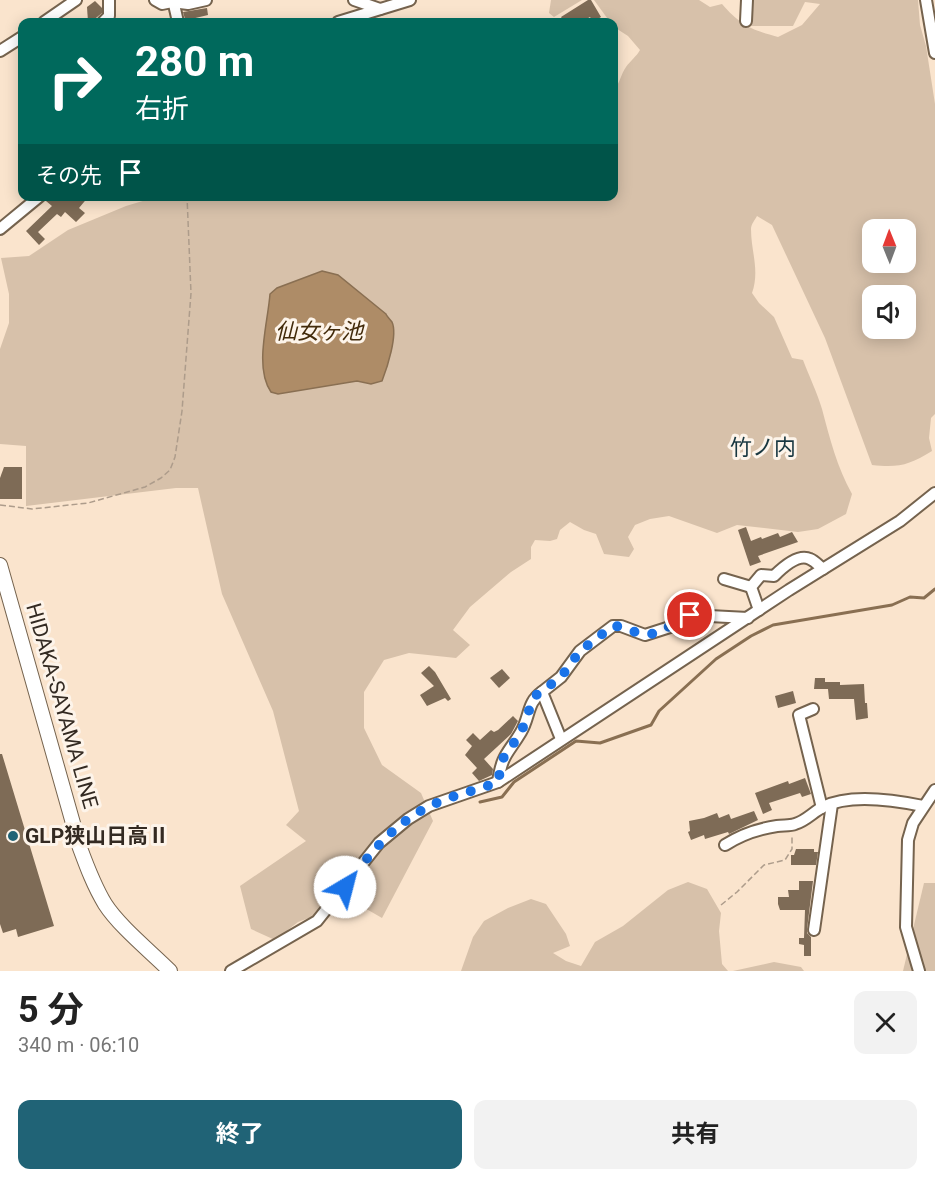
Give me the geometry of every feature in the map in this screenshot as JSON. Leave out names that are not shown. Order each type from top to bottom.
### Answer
[{"type":"main road","name":"HIDAKA-SAYAMA LINE","points":[[0,565],[80,848],[93,881],[106,905],[118,920],[170,971]]},
{"type":"street","points":[[51,18],[76,0]]},
{"type":"street","points":[[106,18],[108,0]]},
{"type":"street","points":[[155,0],[162,4],[173,1],[188,4],[206,0]]},
{"type":"street","points":[[354,0],[380,9]]},
{"type":"street","points":[[351,18],[410,0]]},
{"type":"street","points":[[746,21],[747,0]]},
{"type":"street","points":[[926,0],[935,53]]},
{"type":"street","points":[[173,1],[177,18]]},
{"type":"street","points":[[0,51],[18,39]]},
{"type":"street","points":[[0,229],[34,201]]},
{"type":"street","points":[[231,971],[317,921],[379,843],[408,819],[429,806],[498,782],[823,568],[900,521],[935,493]]},
{"type":"street","points":[[751,587],[761,575],[774,576],[784,566],[803,558],[810,559],[823,568]]},
{"type":"street","points":[[724,579],[751,587]]},
{"type":"street","points":[[751,587],[759,610]]},
{"type":"street","points":[[498,782],[502,760],[520,734],[530,705],[539,694],[561,677],[580,651],[613,626],[621,626],[645,634],[670,627],[690,615],[748,618]]},
{"type":"street","points":[[539,694],[561,739]]},
{"type":"street","points":[[813,709],[799,715],[827,806],[814,930]]},
{"type":"street","points":[[919,971],[906,927],[909,833],[923,806],[935,790]]},
{"type":"street","points":[[725,845],[736,837],[754,830],[791,825],[810,818],[827,806],[862,799],[887,799],[923,806]]},
{"type":"path","points":[[0,505],[32,509],[88,503],[145,487],[170,470],[175,457],[182,411],[190,293],[187,201]]},
{"type":"path","points":[[721,905],[764,865],[785,861],[792,849],[791,825]]},
{"type":"shaded area","points":[[551,0],[582,0],[554,17],[549,13]]},
{"type":"shaded area","points":[[594,0],[699,0],[710,7],[722,4],[747,26],[778,37],[802,25],[820,4],[805,2],[793,26],[751,26],[751,0],[918,0],[920,25],[926,46],[935,104],[935,414],[931,418],[929,438],[932,451],[917,460],[904,464],[872,465],[825,338],[772,225],[757,216],[751,229],[755,269],[752,293],[774,317],[792,358],[803,360],[820,403],[838,463],[852,494],[846,514],[818,529],[798,532],[737,525],[717,533],[669,516],[650,519],[635,525],[628,537],[634,549],[629,557],[604,554],[596,534],[570,522],[560,530],[557,539],[535,540],[531,547],[531,559],[511,572],[470,607],[453,630],[470,645],[456,658],[409,653],[384,660],[364,692],[364,728],[382,765],[421,793],[433,821],[382,918],[337,892],[317,915],[298,922],[275,940],[251,929],[240,886],[306,841],[286,825],[299,811],[273,711],[222,594],[198,488],[176,488],[26,506],[26,446],[0,444],[0,349],[9,323],[9,294],[1,258],[29,256],[68,230],[143,201],[618,201],[618,84],[626,67],[640,50],[628,36],[618,30],[618,18],[607,18]],"holes":[[[270,294],[371,384],[357,381],[278,394],[269,307]]]},
{"type":"shaded area","points":[[688,882],[707,889],[721,913],[719,931],[722,964],[728,971],[461,971],[473,937],[484,921],[508,908],[531,899],[546,904],[566,934],[570,946],[553,953],[581,966],[595,942],[623,926],[668,890]]},
{"type":"shaded area","points":[[924,883],[935,883],[935,971],[903,971]]},
{"type":"shaded area","points":[[774,962],[801,967],[804,971],[733,971]]},
{"type":"water","name":"仙女ヶ池","points":[[322,271],[338,275],[386,314],[392,322],[393,343],[382,381],[371,384],[357,381],[278,394],[271,392],[263,370],[263,344],[270,294],[277,288]]},
{"type":"building","points":[[591,0],[601,17],[562,18]]},
{"type":"building","points":[[95,1],[102,8],[102,13],[96,18],[88,18],[87,7]]},
{"type":"building","points":[[207,8],[208,15],[185,18],[183,12]]},
{"type":"building","points":[[46,201],[85,201],[79,208],[85,213],[76,222],[65,212],[61,217],[57,214],[38,232],[45,239],[39,245],[26,231],[52,206]]},
{"type":"building","points":[[4,467],[22,467],[22,499],[0,499],[0,478]]},
{"type":"building","points":[[746,527],[751,541],[778,533],[780,537],[792,532],[798,542],[758,556],[761,562],[750,566],[738,530]]},
{"type":"building","points":[[429,666],[451,699],[448,701],[445,698],[427,706],[420,695],[434,686],[421,673]]},
{"type":"building","points":[[502,669],[510,678],[499,688],[490,678]]},
{"type":"building","points":[[815,678],[825,678],[825,682],[840,682],[840,685],[864,684],[868,718],[856,720],[854,699],[829,699],[828,689],[814,689]]},
{"type":"building","points":[[793,691],[796,703],[778,708],[775,696]]},
{"type":"building","points":[[513,716],[518,721],[511,734],[484,759],[493,769],[492,775],[479,781],[472,773],[477,768],[465,755],[472,746],[466,740],[473,733],[480,740],[491,730],[494,732],[498,730]]},
{"type":"building","name":"GLP狭山日高Ⅱ","points":[[0,754],[2,754],[54,926],[18,937],[16,929],[3,933],[0,924]]},
{"type":"building","points":[[805,778],[811,794],[802,797],[800,793],[769,803],[772,810],[763,814],[755,793],[788,781],[789,784]]},
{"type":"building","points":[[754,811],[758,820],[729,834],[728,832],[705,839],[704,835],[691,840],[688,832],[690,831],[689,821],[717,813],[719,818],[729,814],[731,819]]},
{"type":"building","points":[[796,849],[814,849],[814,852],[818,852],[816,865],[791,865],[791,855],[794,855]]},
{"type":"building","points":[[799,881],[813,881],[807,929],[811,937],[811,956],[804,956],[804,945],[799,944],[799,938],[804,938],[805,910],[780,910],[778,904],[778,897],[789,897],[788,890],[799,890]]},
{"type":"waterway","points":[[480,802],[502,797],[514,782],[576,741],[600,743],[651,725],[659,711],[716,659],[751,636],[773,625],[892,605],[910,597],[924,598],[935,589]]},
{"type":"place","name":"GLP狭山日高Ⅱ","points":[[13,836]]},
{"type":"district","name":"竹ノ内","points":[[763,447]]},
{"type":"route","points":[[345,887],[379,843],[408,819],[429,806],[498,782],[502,760],[520,734],[535,696],[561,677],[580,651],[613,626],[621,626],[645,634],[654,633],[690,615]]}]
